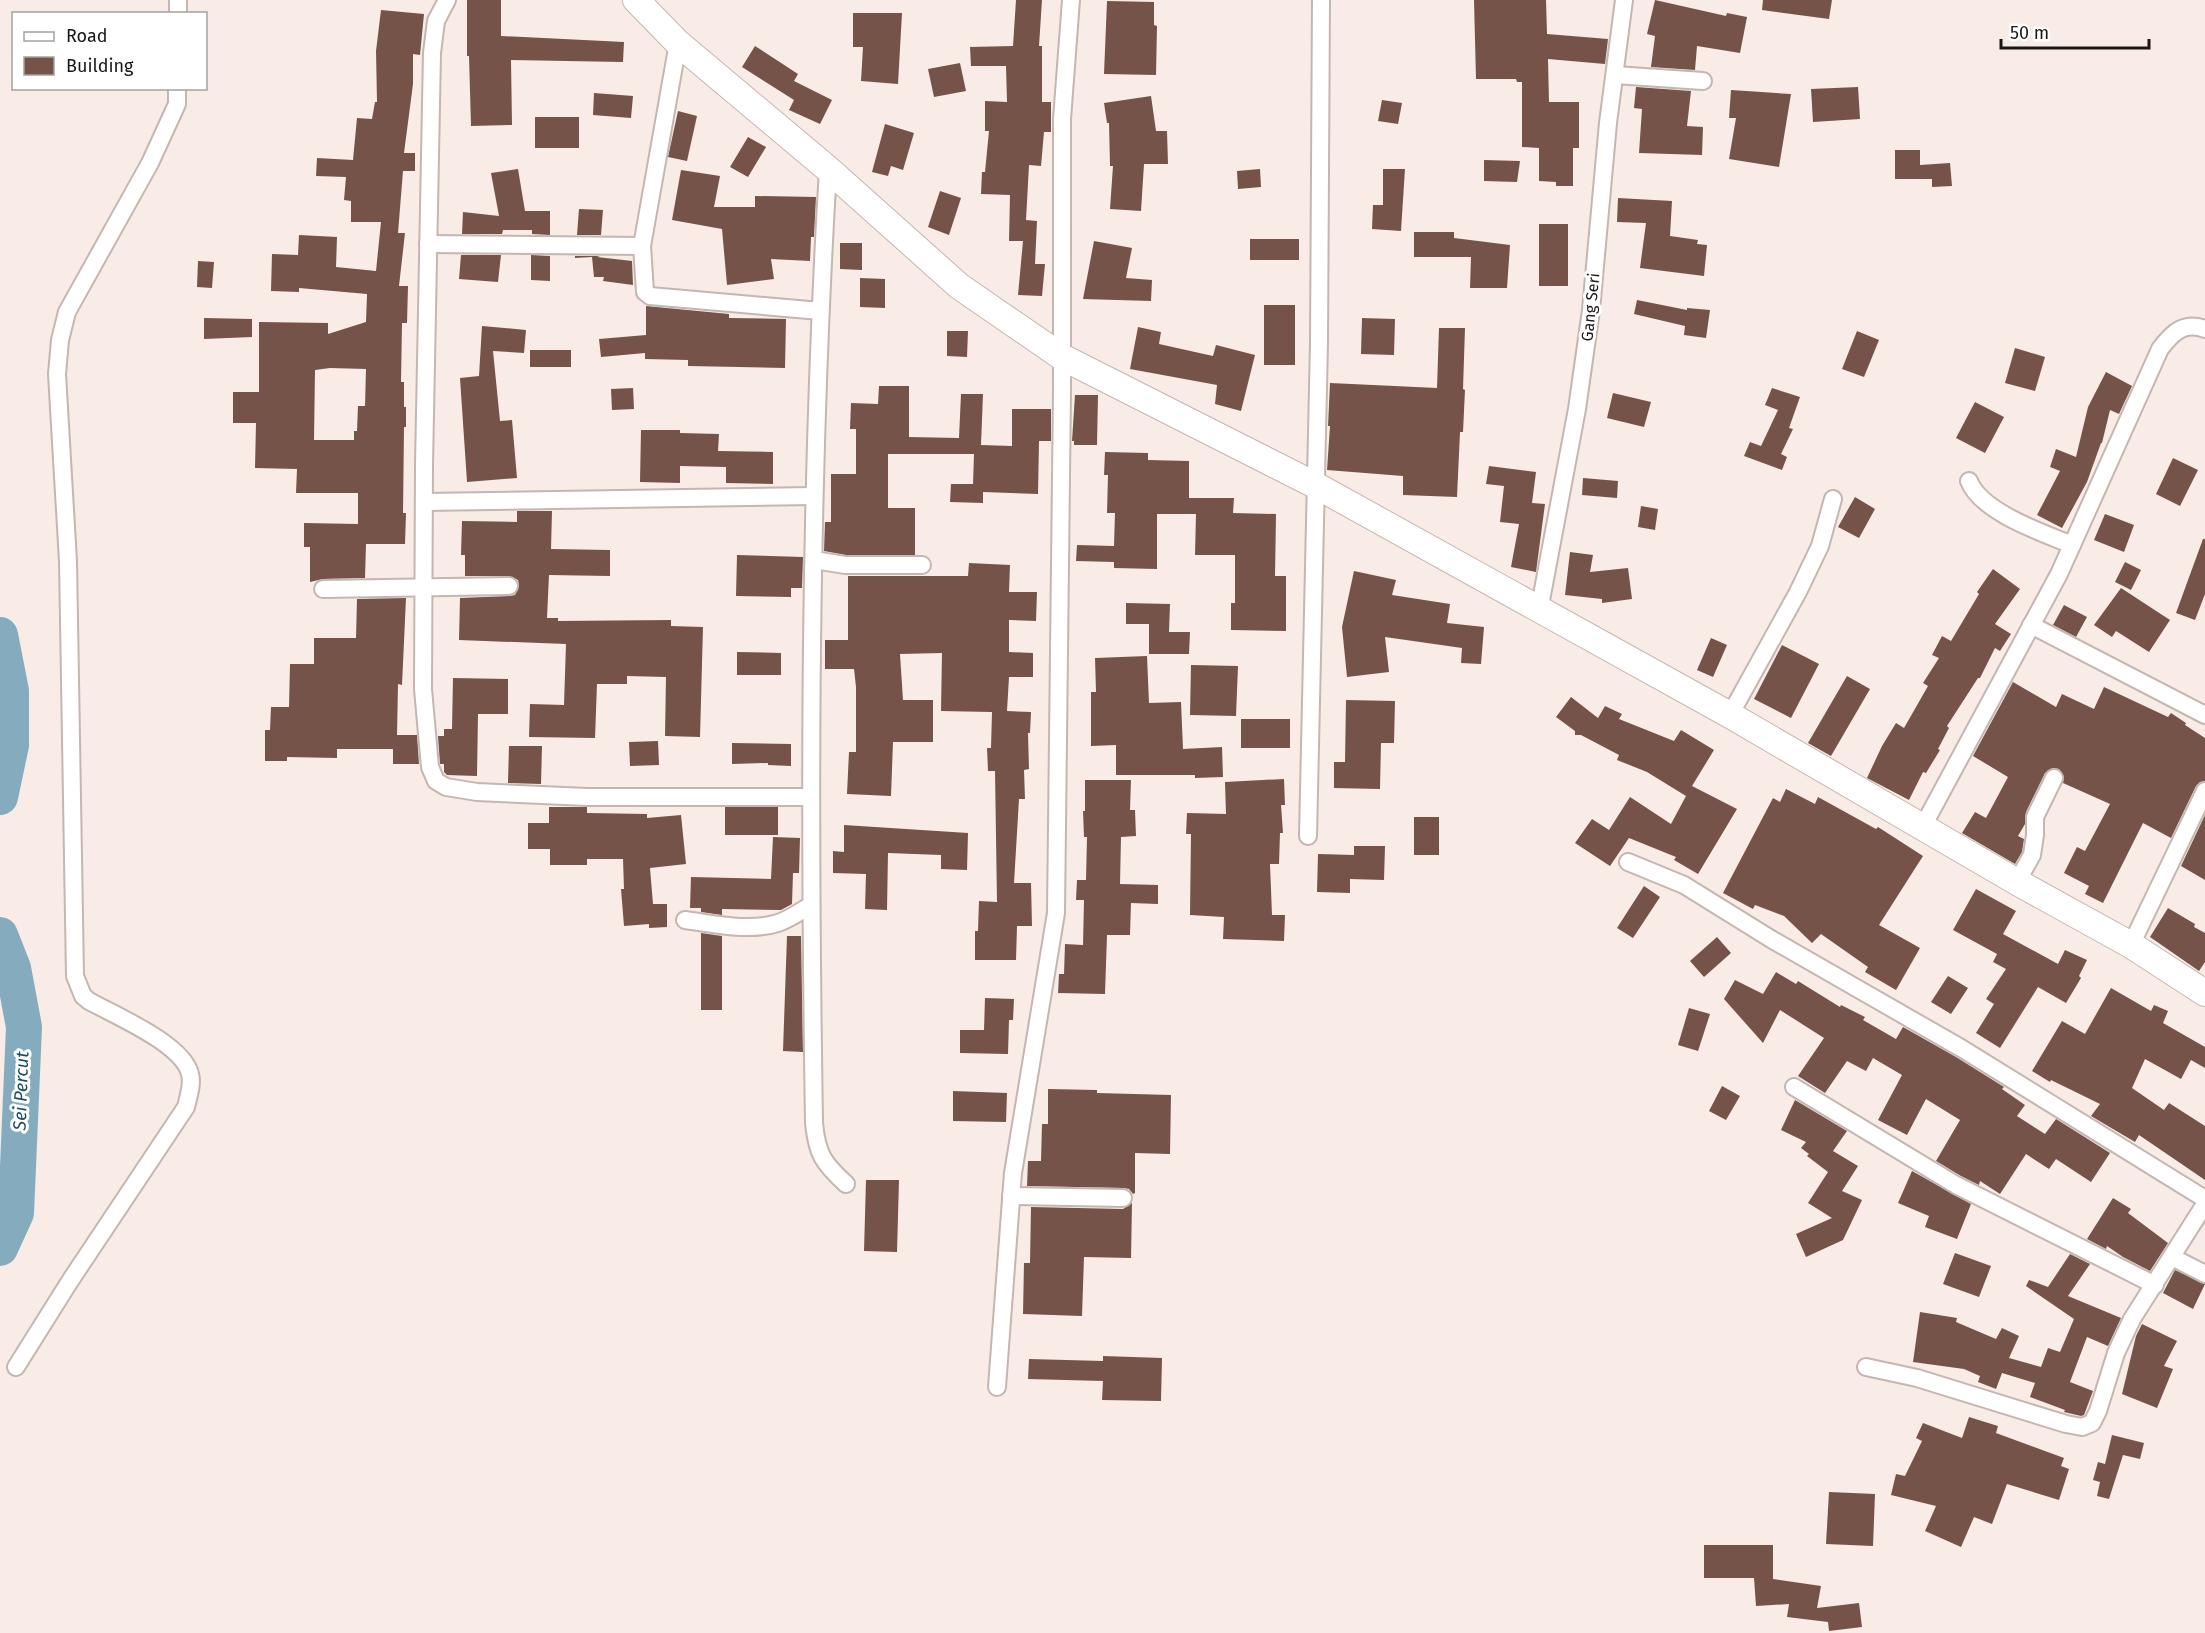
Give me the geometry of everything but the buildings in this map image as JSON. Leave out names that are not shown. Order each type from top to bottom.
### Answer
[{"type":"main road","points":[[636,0],[678,43],[828,169],[959,286],[1062,357],[1317,486],[1730,716],[1922,828],[2131,945],[2205,993]]},
{"type":"street","points":[[447,0],[436,21],[432,53],[428,244],[423,689],[430,767],[436,781],[446,787],[477,792],[586,797],[811,797]]},
{"type":"street","points":[[997,1387],[1011,1196],[1056,914],[1062,119],[1071,0]]},
{"type":"street","points":[[1308,836],[1317,486],[1321,0]]},
{"type":"street","name":"Gang Seri","points":[[1539,610],[1577,409],[1591,310],[1608,123],[1624,0]]},
{"type":"street","points":[[678,43],[642,246],[645,292],[647,295],[820,311]]},
{"type":"street","points":[[1615,75],[1703,81]]},
{"type":"street","points":[[16,1367],[70,1281],[186,1107],[189,1091],[190,1075],[184,1063],[168,1044],[89,1001],[83,996],[75,976],[68,561],[57,374],[60,340],[67,312],[150,163],[177,104],[177,90]]},
{"type":"street","points":[[828,169],[820,311],[814,496],[811,797],[814,1123],[819,1154],[826,1167],[846,1184]]},
{"type":"street","points":[[428,244],[642,246]]},
{"type":"street","points":[[1922,828],[2072,545],[2160,349],[2171,334],[2180,329],[2198,326],[2205,329]]},
{"type":"street","points":[[1969,481],[1973,491],[2003,513],[2072,545]]},
{"type":"street","points":[[425,502],[814,496]]},
{"type":"street","points":[[1730,716],[1798,592],[1820,546],[1833,499]]},
{"type":"street","points":[[814,560],[845,565],[922,565]]},
{"type":"street","points":[[323,589],[509,586]]},
{"type":"street","points":[[2031,625],[2205,715]]},
{"type":"street","points":[[2017,882],[2032,855],[2035,818],[2054,778]]},
{"type":"street","points":[[2131,945],[2200,812],[2205,791]]},
{"type":"street","points":[[1628,862],[1684,885],[1771,939],[1961,1048],[2205,1199]]},
{"type":"street","points":[[685,920],[728,926],[761,926],[779,923],[811,905]]},
{"type":"street","points":[[1794,1087],[1956,1185],[2155,1285]]},
{"type":"street","points":[[1011,1196],[1123,1198]]},
{"type":"street","points":[[1866,1367],[1917,1377],[2066,1424],[2082,1427],[2092,1423],[2116,1353],[2132,1319],[2205,1204]]},
{"type":"street","points":[[2172,1257],[2205,1274]]},
{"type":"waterway","name":"Sei Percut","points":[[0,635],[11,691],[11,745],[0,797]]},
{"type":"waterway","name":"Sei Percut","points":[[0,935],[13,968],[24,1027],[16,1213],[0,1248]]}]
